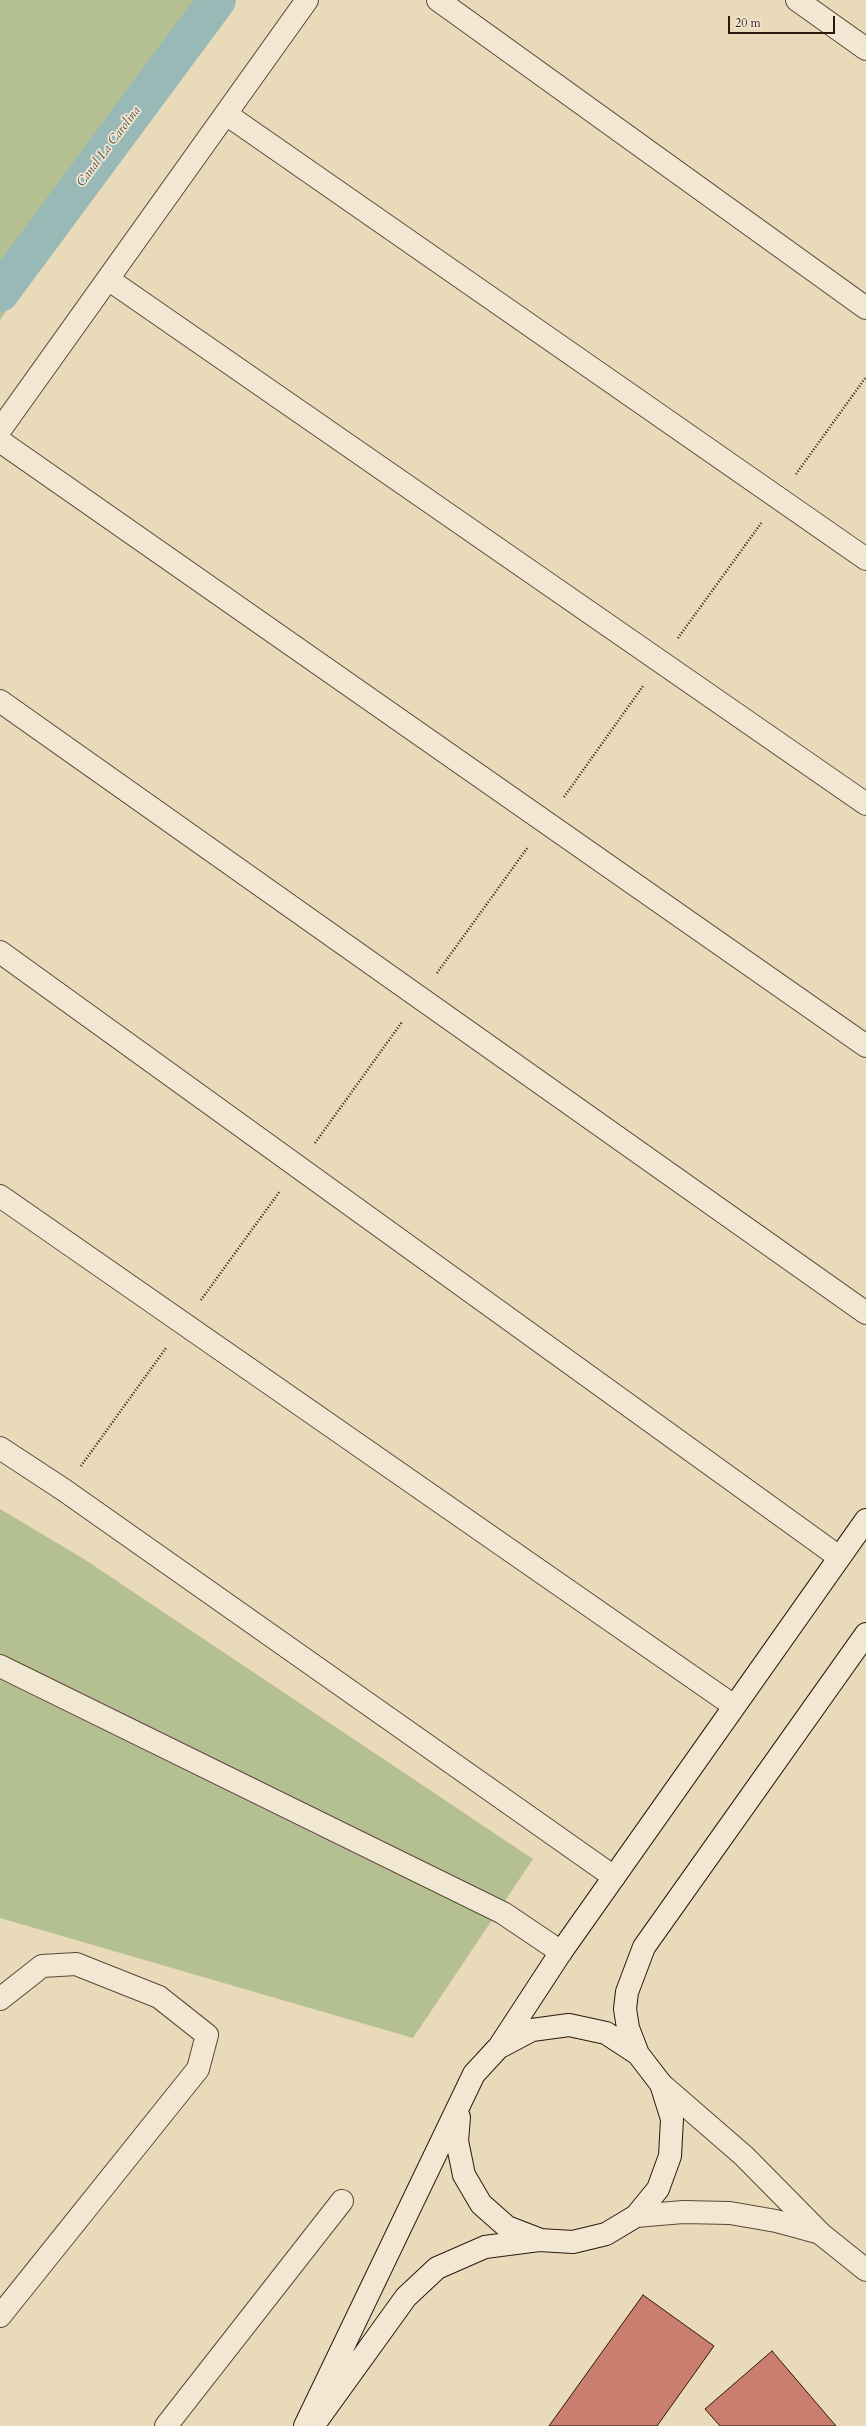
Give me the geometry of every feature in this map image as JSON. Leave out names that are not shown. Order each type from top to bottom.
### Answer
[{"type":"street","points":[[0,430],[307,0]]},
{"type":"street","points":[[438,0],[866,308]]},
{"type":"street","points":[[797,0],[866,49]]},
{"type":"street","points":[[226,114],[866,558]]},
{"type":"street","points":[[108,278],[866,804]]},
{"type":"street","points":[[0,441],[866,1046]]},
{"type":"street","points":[[0,701],[866,1313]]},
{"type":"street","points":[[0,952],[839,1557]]},
{"type":"street","points":[[0,1196],[734,1706]]},
{"type":"street","points":[[0,1448],[64,1490],[614,1877]]},
{"type":"street","points":[[305,2426],[460,2106],[474,2074],[498,2048],[561,1952],[866,1520]]},
{"type":"street","points":[[866,1634],[644,1947],[627,1992],[625,2009],[628,2028],[638,2054],[661,2084],[744,2156],[821,2234],[866,2270]]},
{"type":"street","points":[[0,1666],[504,1913],[561,1952]]},
{"type":"street","points":[[0,1999],[42,1966],[76,1964],[159,1997],[207,2035],[198,2069],[0,2316]]},
{"type":"street","points":[[498,2048],[532,2030],[569,2025],[606,2033],[638,2054]]},
{"type":"street","points":[[313,2426],[406,2297],[437,2268],[486,2247],[539,2240],[573,2242],[606,2234],[636,2216],[658,2189],[670,2156],[672,2119],[661,2084]]},
{"type":"street","points":[[460,2106],[457,2141],[464,2174],[481,2204],[507,2226],[539,2240]]},
{"type":"street","points":[[166,2426],[342,2201]]},
{"type":"street","points":[[636,2216],[683,2212],[730,2213],[776,2221],[821,2234]]},
{"type":"path","points":[[64,1490],[866,377]]},
{"type":"green space","points":[[0,0],[222,0],[0,320]]},
{"type":"green space","points":[[0,1509],[84,1559],[533,1859],[413,2038],[0,1918]]},
{"type":"building","points":[[643,2295],[714,2346],[657,2426],[549,2426]]},
{"type":"building","points":[[772,2351],[836,2426],[720,2426],[705,2409]]},
{"type":"waterway","name":"Canal La Carolina","points":[[0,293],[217,0]]}]
